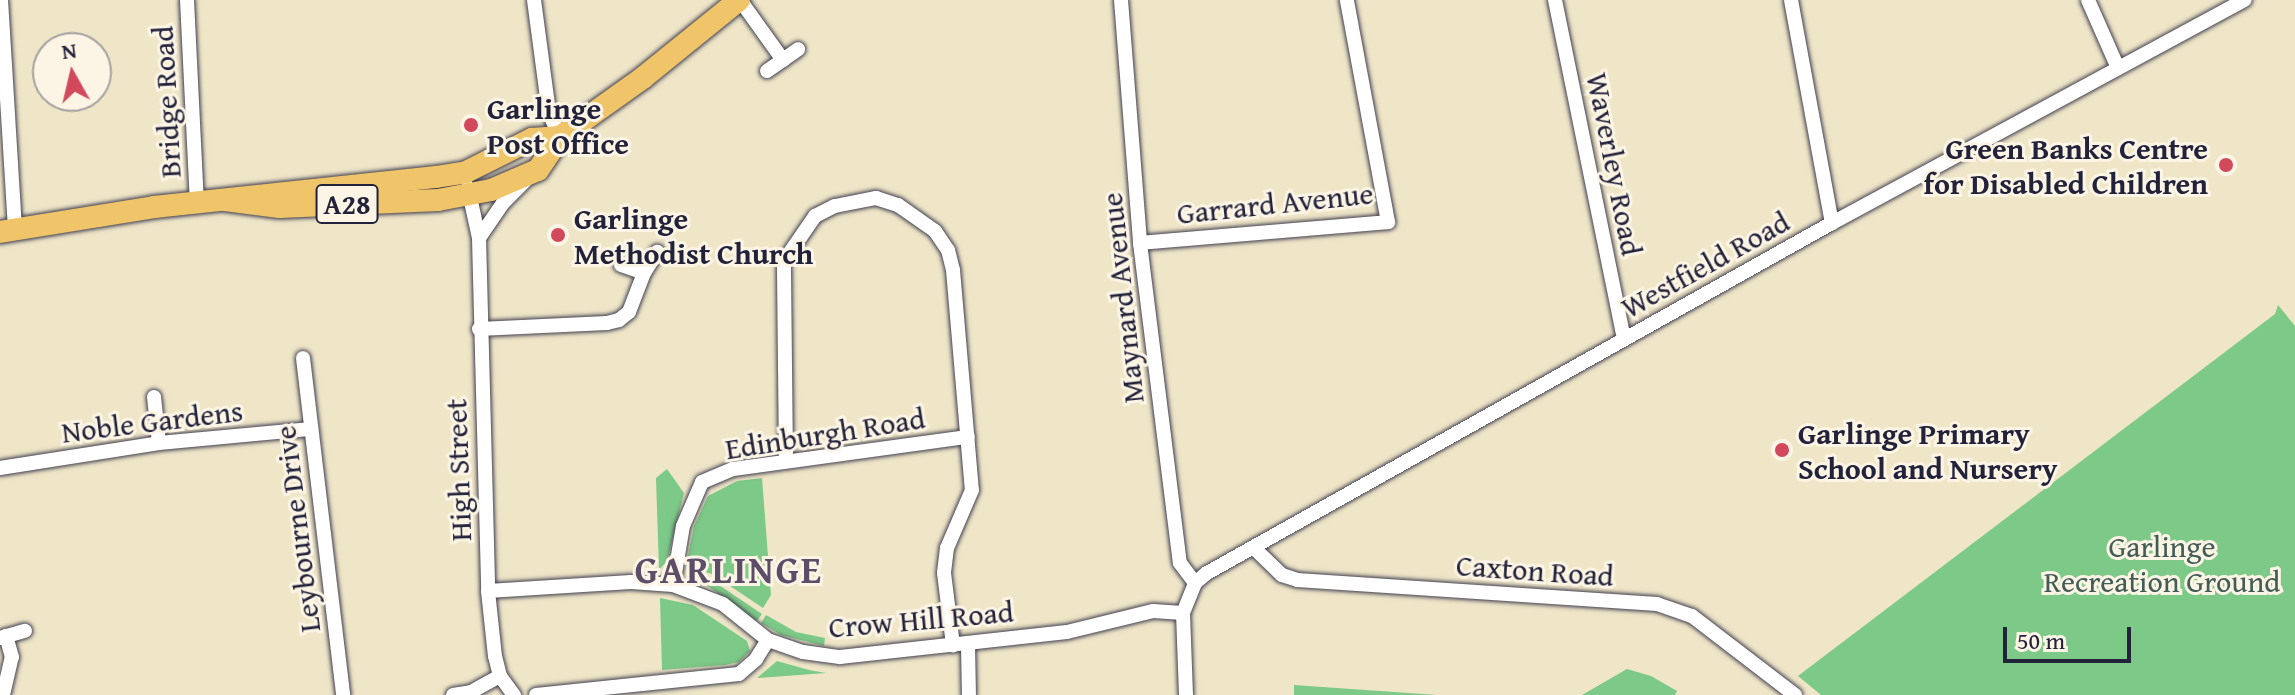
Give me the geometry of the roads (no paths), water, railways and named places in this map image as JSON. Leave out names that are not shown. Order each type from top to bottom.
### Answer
[{"type":"highway","name":"A28","points":[[467,183],[491,190],[538,170],[560,137],[644,77],[740,0]]},
{"type":"highway","name":"A28","points":[[8,231],[197,202],[225,200],[280,207],[410,202],[467,183],[532,139],[560,137]]},
{"type":"street","points":[[1,0],[8,231]]},
{"type":"street","name":"Bridge Road","points":[[187,0],[197,202]]},
{"type":"street","points":[[534,0],[549,113],[560,137]]},
{"type":"street","points":[[740,0],[783,60]]},
{"type":"street","name":"Maynard Avenue","points":[[1121,0],[1140,243],[1180,563],[1195,583]]},
{"type":"street","name":"Garrard Avenue","points":[[1140,243],[1388,222],[1347,0]]},
{"type":"street","name":"Waverley Road","points":[[1555,0],[1624,339]]},
{"type":"street","points":[[1791,0],[1832,223]]},
{"type":"street","points":[[2088,0],[2118,68]]},
{"type":"street","name":"Westfield Road","points":[[1195,583],[1832,223],[2245,0]]},
{"type":"street","points":[[767,71],[798,49]]},
{"type":"street","points":[[479,238],[503,203],[538,170]]},
{"type":"street","name":"High Street","points":[[467,183],[479,238],[488,591],[500,676],[514,695]]},
{"type":"street","points":[[786,461],[784,261],[815,216],[857,200],[876,198],[898,205],[935,231],[948,250],[953,270],[972,490],[947,548],[944,573],[969,695]]},
{"type":"street","points":[[479,329],[619,320],[629,312],[644,273],[657,252]]},
{"type":"street","points":[[621,265],[644,273]]},
{"type":"street","name":"Leybourne Drive","points":[[303,358],[343,695]]},
{"type":"street","points":[[154,397],[159,443]]},
{"type":"street","name":"Noble Gardens","points":[[0,468],[159,443],[311,429]]},
{"type":"street","name":"Edinburgh Road","points":[[673,585],[683,526],[702,482],[733,469],[968,437]]},
{"type":"street","name":"Caxton Road","points":[[1254,548],[1282,575],[1297,580],[1657,604],[1692,616],[1795,695]]},
{"type":"street","points":[[488,591],[631,582],[673,585],[723,604],[768,640],[756,659],[739,674],[536,695]]},
{"type":"street","points":[[1186,695],[1183,613],[1195,583]]},
{"type":"street","name":"Crow Hill Road","points":[[768,640],[803,652],[840,657],[1067,632],[1153,611],[1183,613]]},
{"type":"street","points":[[3,695],[12,657],[3,637],[25,631]]},
{"type":"street","points":[[453,695],[471,692],[500,676]]},
{"type":"place","name":"Garlinge Post Office","points":[[471,125]]},
{"type":"place","name":"Green Banks Centre for Disabled Children","points":[[2226,165]]},
{"type":"place","name":"Garlinge Methodist Church","points":[[558,235]]},
{"type":"place","name":"Garlinge Primary School and Nursery","points":[[1782,450]]},
{"type":"district","name":"GARLINGE","points":[[729,570]]},
{"type":"park label","name":"Garlinge Recreation Ground","points":[[2162,563]]}]
